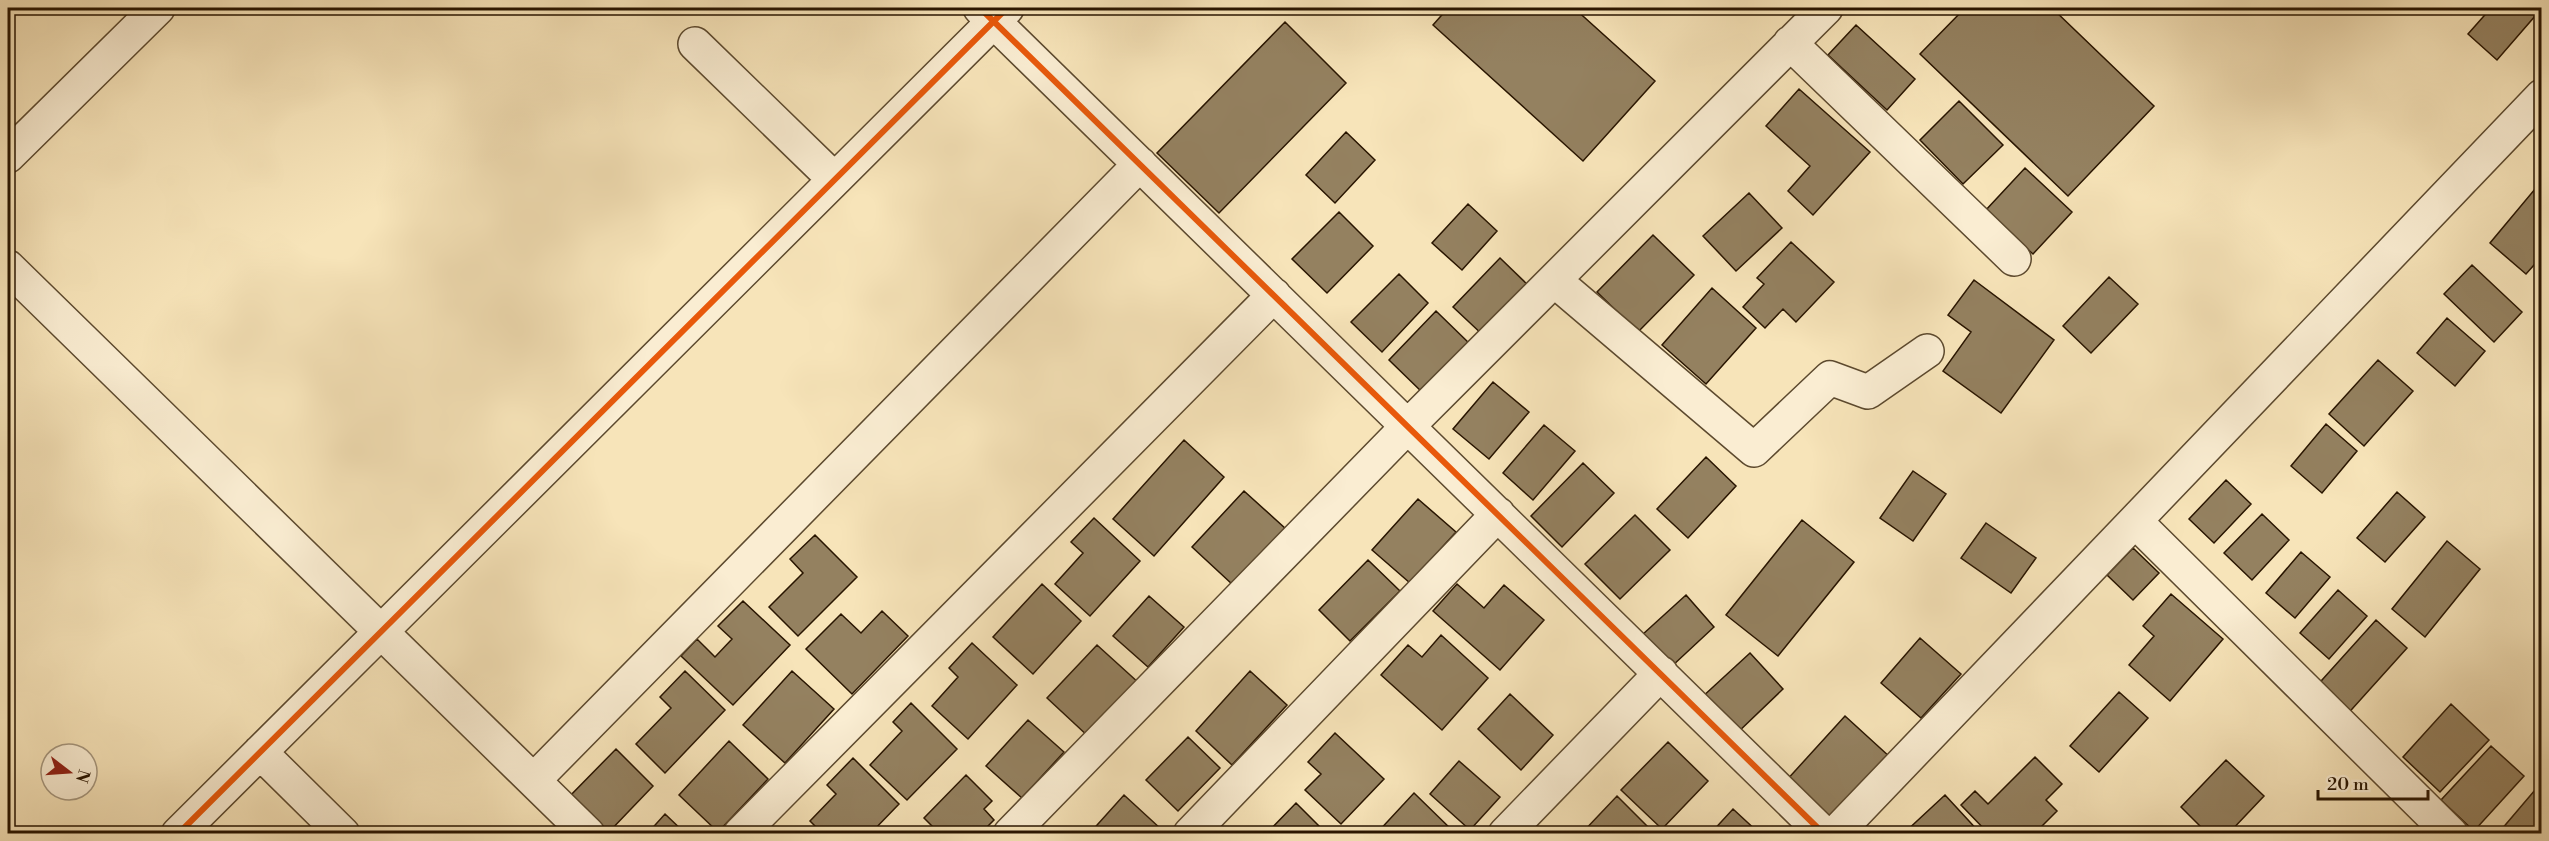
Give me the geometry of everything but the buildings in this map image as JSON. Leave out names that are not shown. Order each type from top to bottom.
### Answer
[{"type":"street","points":[[8,156],[158,8]]},
{"type":"street","points":[[1010,834],[1408,426],[1826,8]]},
{"type":"street","points":[[178,834],[834,179],[994,12],[1140,165],[1824,834]]},
{"type":"street","points":[[1791,43],[2014,259]]},
{"type":"street","points":[[695,44],[834,179]]},
{"type":"street","points":[[1835,834],[2541,96]]},
{"type":"street","points":[[534,780],[1140,165]]},
{"type":"street","points":[[8,267],[588,834]]},
{"type":"street","points":[[1554,280],[1754,450],[1830,378],[1868,393],[1927,351]]},
{"type":"street","points":[[740,834],[1274,295]]},
{"type":"street","points":[[1190,834],[1498,514]]},
{"type":"street","points":[[2135,521],[2451,834]]},
{"type":"street","points":[[1505,834],[1661,673]]},
{"type":"street","points":[[260,752],[344,834]]},
{"type":"cycle path","points":[[980,8],[1824,834]]},
{"type":"cycle path","points":[[178,834],[1007,8]]}]
